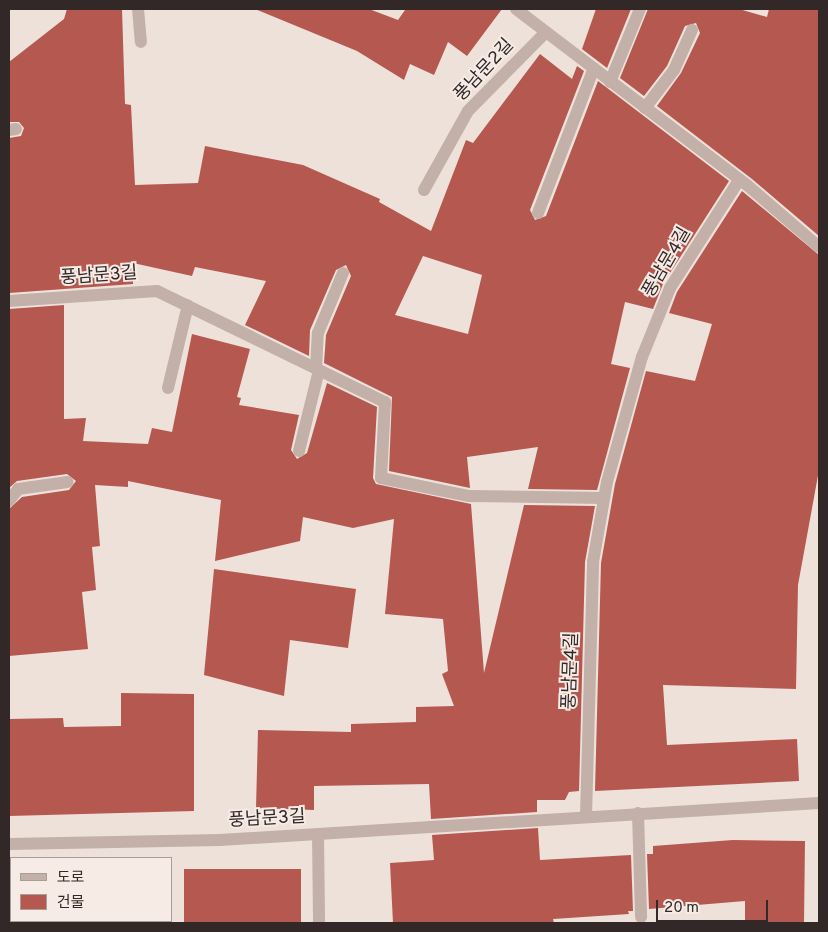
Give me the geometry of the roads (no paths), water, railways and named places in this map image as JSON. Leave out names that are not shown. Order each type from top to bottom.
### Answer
[{"type":"street","points":[[138,9],[141,42]]},
{"type":"street","points":[[516,9],[739,180],[819,246]]},
{"type":"street","points":[[610,82],[640,9]]},
{"type":"street","points":[[645,108],[674,70],[692,30]]},
{"type":"street","name":"풍남문2길","points":[[424,190],[468,111],[546,32]]},
{"type":"street","points":[[538,213],[594,68]]},
{"type":"street","name":"풍남문4길","points":[[586,816],[593,562],[604,498],[642,357],[670,288],[739,180]]},
{"type":"street","points":[[299,451],[317,369],[318,333],[343,273]]},
{"type":"street","name":"풍남문3길","points":[[9,301],[157,291],[385,402],[380,478],[469,496],[604,498]]},
{"type":"street","points":[[168,388],[188,305]]},
{"type":"street","points":[[9,501],[18,489],[68,482]]},
{"type":"street","points":[[586,816],[819,803]]},
{"type":"street","points":[[638,813],[641,917]]},
{"type":"street","name":"풍남문3길","points":[[9,844],[220,840],[586,816]]},
{"type":"street","points":[[318,835],[319,923]]}]
